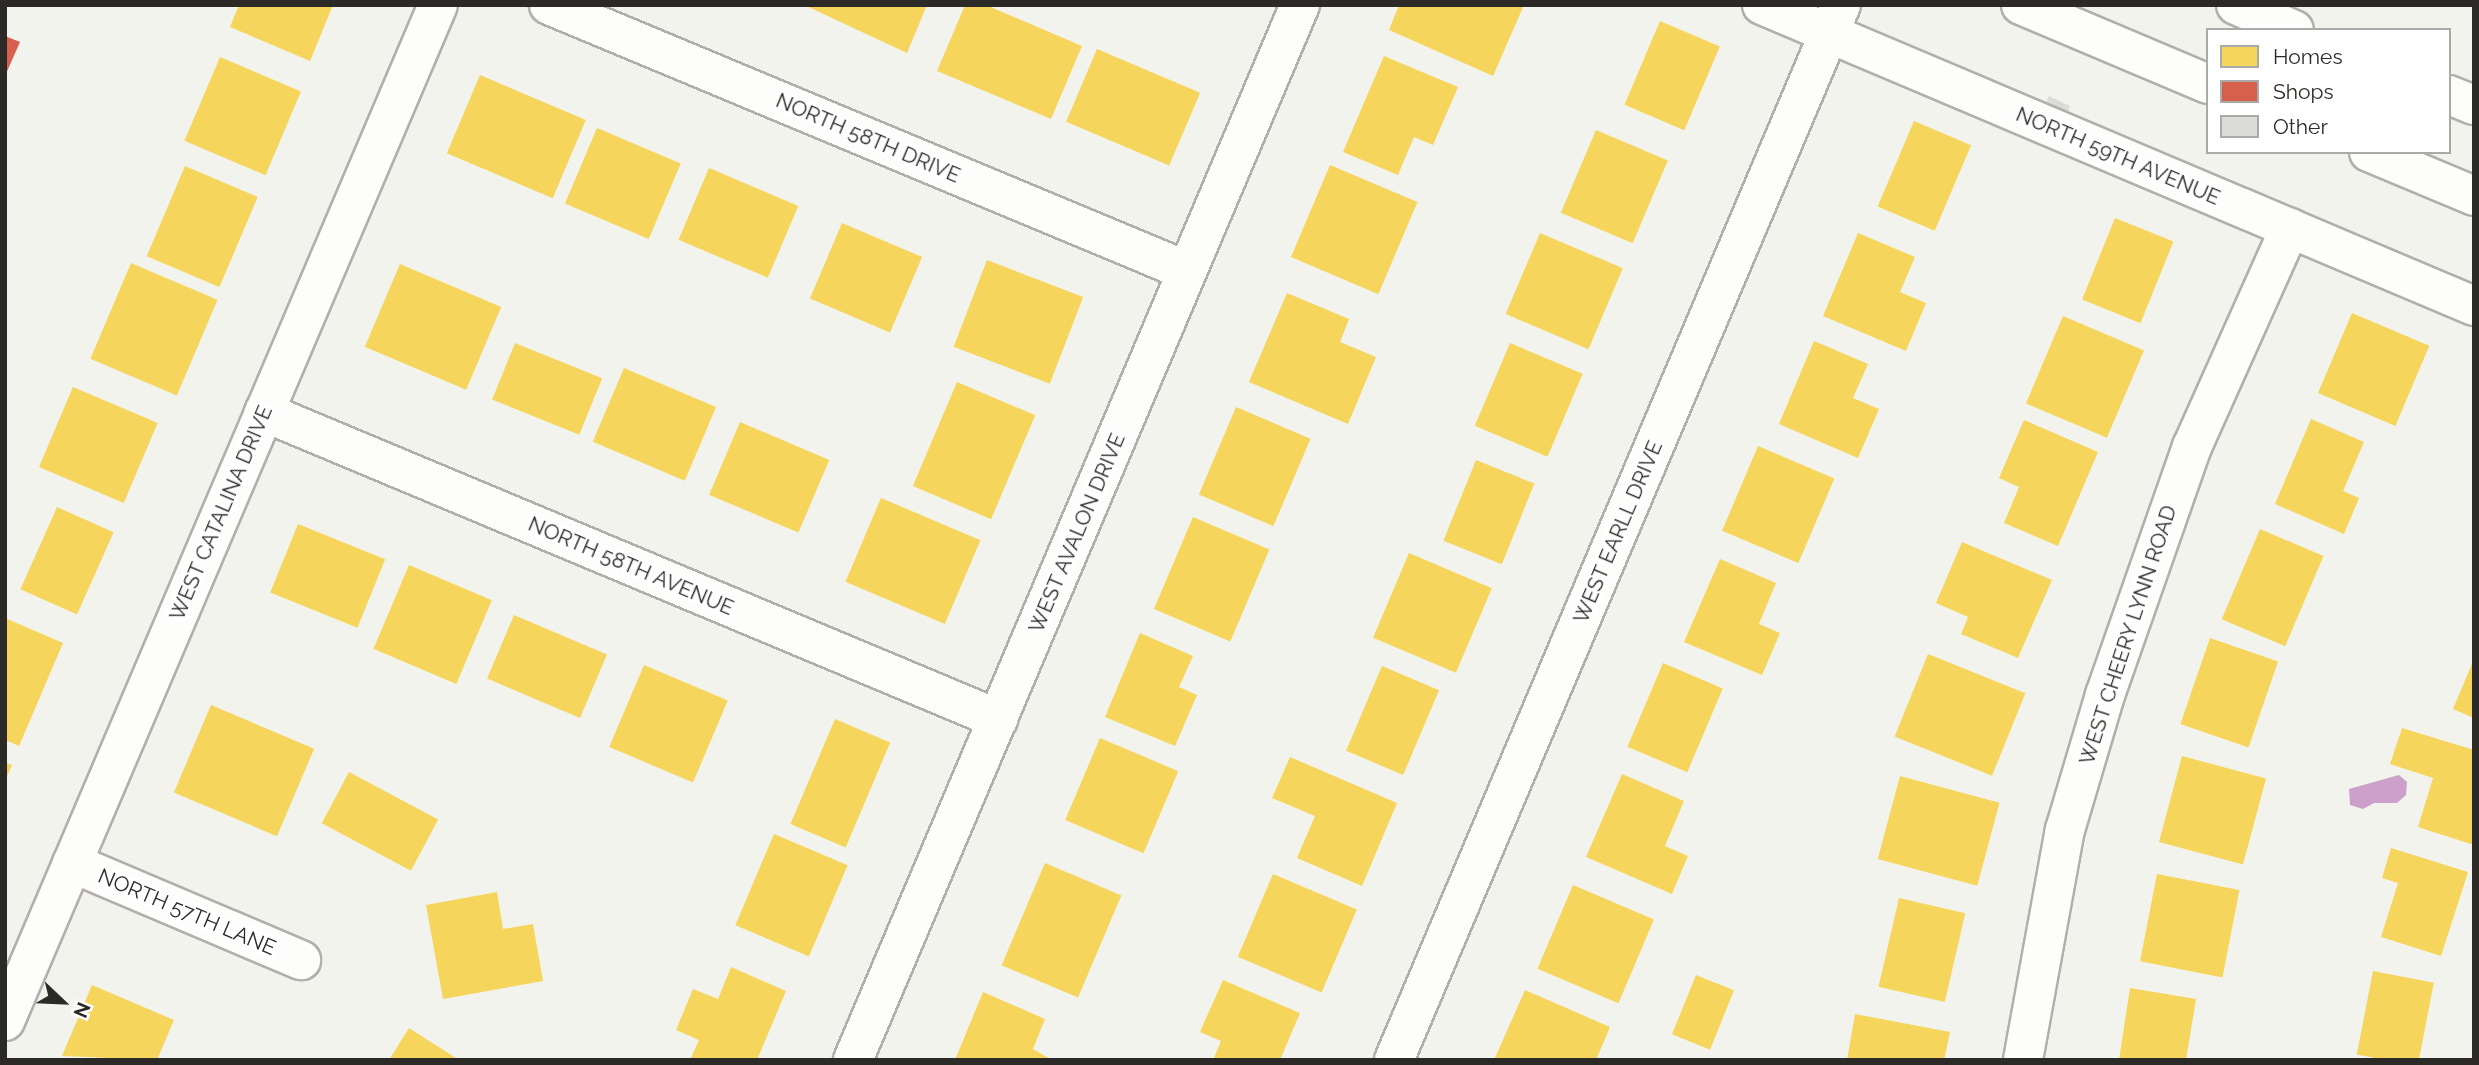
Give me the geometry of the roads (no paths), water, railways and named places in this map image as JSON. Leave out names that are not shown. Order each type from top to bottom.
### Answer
[{"type":"street","name":"WEST CATALINA DRIVE","points":[[5,1021],[438,5]]},
{"type":"street","name":"NORTH 58TH DRIVE","points":[[549,5],[1187,271]]},
{"type":"street","name":"WEST AVALON DRIVE","points":[[853,1060],[1300,5]]},
{"type":"street","name":"NORTH 59TH AVENUE","points":[[1762,5],[1835,19],[2290,228],[2474,306]]},
{"type":"street","points":[[2021,5],[2206,83]]},
{"type":"street","points":[[2236,5],[2289,28]]},
{"type":"street","name":"WEST EARLL DRIVE","points":[[1395,1060],[1835,19]]},
{"type":"street","points":[[2451,96],[2474,106]]},
{"type":"street","points":[[2374,154],[2474,196]]},
{"type":"street","name":"WEST CHEERY LYNN ROAD","points":[[2023,1060],[2065,830],[2105,695],[2192,447],[2290,228]]},
{"type":"street","name":"NORTH 58TH AVENUE","points":[[264,412],[998,719]]},
{"type":"street","name":"NORTH 57TH LANE","points":[[72,863],[301,960]]}]
